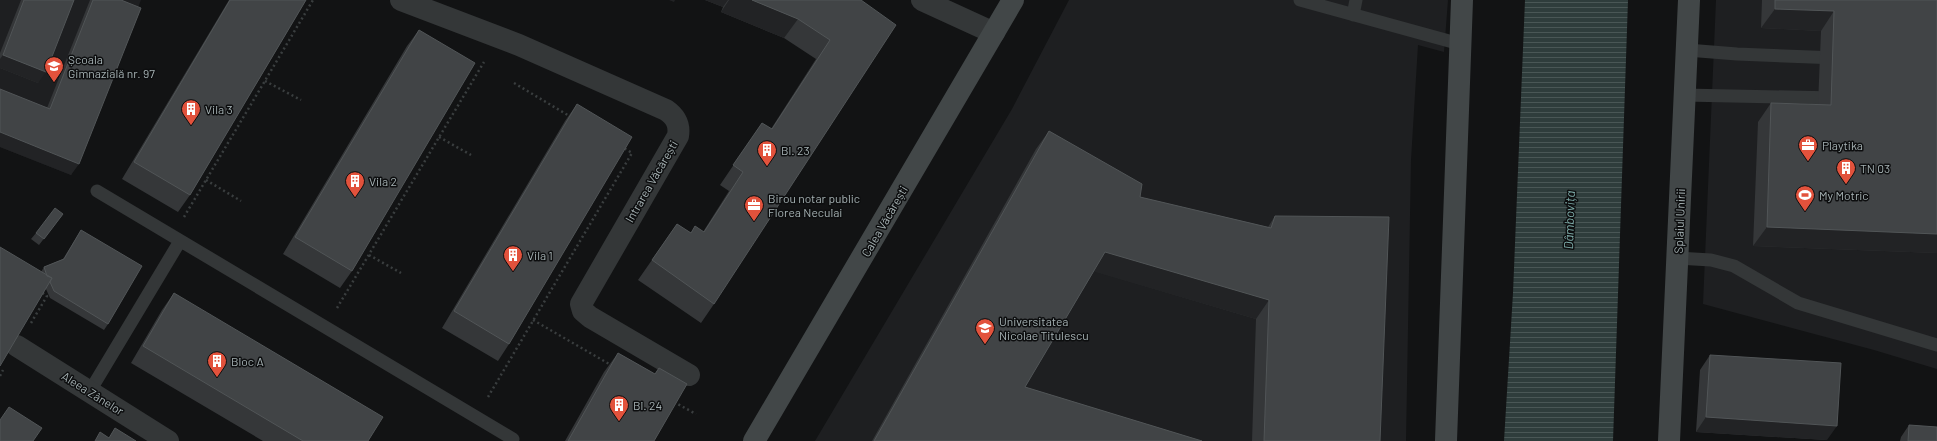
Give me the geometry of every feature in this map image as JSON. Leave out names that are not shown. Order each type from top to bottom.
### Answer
[{"type":"main road","name":"Calea Văcărești","points":[[754,441],[1012,0]]},
{"type":"main road","points":[[1446,441],[1462,0]]},
{"type":"main road","name":"Splaiul Unirii","points":[[1669,441],[1689,0]]},
{"type":"street","name":"Intrarea Văcărești","points":[[401,0],[499,37],[666,110],[677,120],[679,128],[678,136],[584,296],[581,306],[582,311],[590,317],[689,375]]},
{"type":"street","points":[[922,0],[994,33]]},
{"type":"street","name":"Aleea Zânelor","points":[[17,346],[168,441]]},
{"type":"lane","points":[[1300,0],[1460,44]]},
{"type":"lane","points":[[1354,15],[1356,0]]},
{"type":"lane","points":[[1687,50],[1737,54],[1849,58]]},
{"type":"lane","points":[[1684,95],[1852,99]]},
{"type":"lane","points":[[97,191],[513,439]]},
{"type":"lane","points":[[90,391],[176,239]]},
{"type":"lane","points":[[1677,258],[1712,260],[1734,266],[1798,303],[1937,345]]},
{"type":"path","points":[[176,239],[206,180],[313,0]]},
{"type":"path","points":[[325,327],[499,37]]},
{"type":"path","points":[[265,81],[301,100]]},
{"type":"path","points":[[514,83],[573,118]]},
{"type":"path","points":[[439,137],[471,155]]},
{"type":"path","points":[[476,417],[632,153],[619,145]]},
{"type":"path","points":[[206,180],[241,201]]},
{"type":"path","points":[[369,254],[401,273]]},
{"type":"path","points":[[17,346],[47,296],[35,287]]},
{"type":"path","points":[[533,320],[614,367]]},
{"type":"path","points":[[674,401],[696,414]]},
{"type":"shaded area","name":"Școala Gimnazială nr. 97","points":[[0,0],[141,0],[71,175],[0,147]]},
{"type":"shaded area","points":[[1069,0],[1448,0],[1444,52],[1418,45],[1411,160],[1406,441],[815,441],[1012,109]]},
{"type":"shaded area","points":[[1716,0],[1937,0],[1937,369],[1874,350],[1703,304]]},
{"type":"water","name":"Dâmbovița","points":[[1525,0],[1628,0],[1613,441],[1504,441],[1513,293]]},
{"type":"building","points":[[24,0],[74,0],[46,72],[3,55]]},
{"type":"building","points":[[93,0],[121,0],[141,8],[79,164],[0,132],[0,89],[50,109]]},
{"type":"building","name":"Vila 3","points":[[230,0],[306,0],[190,195],[134,162]]},
{"type":"building","name":"Bl. 23","points":[[752,0],[861,0],[896,25],[714,304],[652,260],[677,224],[691,233],[695,226],[704,232],[743,172],[733,165],[762,123],[772,129],[830,40],[798,19]]},
{"type":"building","name":"TN 03","points":[[1775,0],[1937,0],[1937,234],[1767,227],[1771,103],[1831,105],[1834,11],[1775,9]]},
{"type":"building","name":"Vila 2","points":[[419,30],[475,63],[352,271],[295,237]]},
{"type":"building","name":"Vila 1","points":[[577,104],[632,137],[509,344],[454,311]]},
{"type":"building","points":[[1049,131],[1142,184],[1140,197],[1271,228],[1275,216],[1389,217],[1380,441],[1264,441],[1269,300],[1105,252],[1025,387],[1202,441],[874,441]]},
{"type":"building","points":[[55,208],[63,214],[44,239],[36,233]]},
{"type":"building","points":[[81,230],[142,266],[108,324],[54,291],[50,282],[52,278],[47,276],[44,267],[64,259]]},
{"type":"building","points":[[0,247],[52,278],[0,366]]},
{"type":"building","name":"Bloc A","points":[[174,293],[383,417],[368,441],[303,441],[143,346]]},
{"type":"building","name":"Bl. 24","points":[[618,353],[655,374],[659,368],[687,384],[654,441],[568,441]]},
{"type":"building","points":[[1710,355],[1841,363],[1837,426],[1706,417]]},
{"type":"building","points":[[9,407],[42,428],[33,441],[0,441],[0,420]]},
{"type":"building","points":[[1909,425],[1937,427],[1937,441],[1908,441]]},
{"type":"building","points":[[115,428],[136,441],[95,441],[100,432],[109,438]]},
{"type":"place","name":"Școala Gimnazială nr. 97","points":[[54,83]]},
{"type":"place","name":"Vila 3","points":[[191,126]]},
{"type":"place","name":"Playtika","points":[[1808,162]]},
{"type":"place","name":"Bl. 23","points":[[767,167]]},
{"type":"place","name":"TN 03","points":[[1846,185]]},
{"type":"place","name":"Vila 2","points":[[355,198]]},
{"type":"place","name":"My Motric","points":[[1805,212]]},
{"type":"place","name":"Birou notar public Florea Neculai","points":[[754,222]]},
{"type":"place","name":"Vila 1","points":[[513,272]]},
{"type":"place","name":"Universitatea Nicolae Titulescu","points":[[985,345]]},
{"type":"place","name":"Bloc A","points":[[217,378]]},
{"type":"place","name":"Bl. 24","points":[[619,422]]}]
